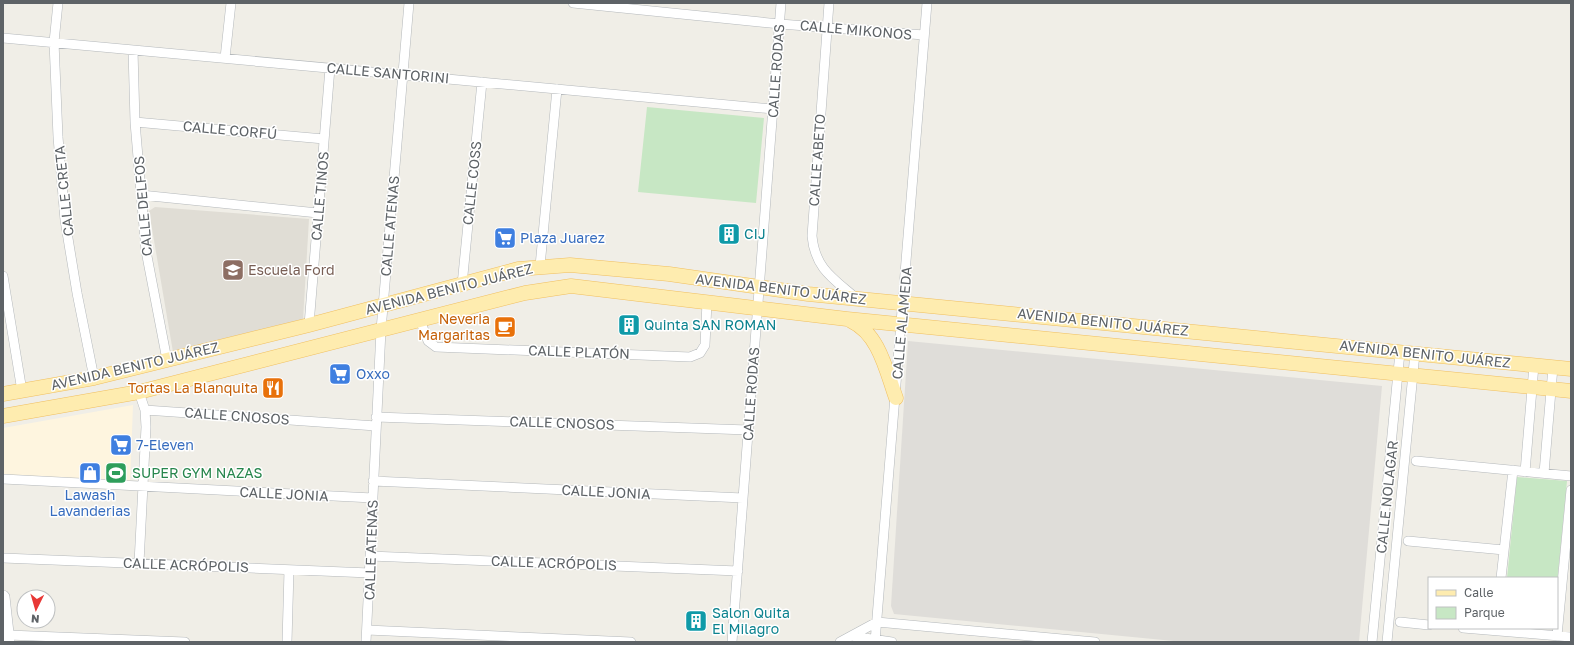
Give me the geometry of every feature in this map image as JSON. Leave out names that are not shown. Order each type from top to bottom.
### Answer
[{"type":"main road","name":"AVENIDA BENITO JUÁREZ","points":[[3,394],[94,378],[383,306],[518,269],[540,266],[597,266],[857,299],[904,302],[1571,369]]},
{"type":"main road","name":"AVENIDA BENITO JUÁREZ","points":[[3,416],[139,392],[525,293],[559,287],[582,287],[902,325],[1571,392]]},
{"type":"main road","points":[[847,319],[860,325],[868,332],[877,347],[896,398]]},
{"type":"main road","points":[[3,597],[8,638]]},
{"type":"street","name":"CALLE CRETA","points":[[58,3],[54,42],[58,137],[65,220],[77,293],[94,378]]},
{"type":"street","points":[[226,58],[231,3]]},
{"type":"street","name":"CALLE ATENAS","points":[[366,642],[381,330],[410,3]]},
{"type":"street","name":"CALLE MIKONOS","points":[[573,3],[596,4],[780,24],[924,35]]},
{"type":"street","name":"CALLE RODAS","points":[[732,642],[781,3]]},
{"type":"street","name":"CALLE ABETO","points":[[829,3],[812,236],[813,249],[822,268],[857,299]]},
{"type":"street","name":"CALLE ALAMEDA","points":[[875,641],[904,302],[927,3]]},
{"type":"street","name":"CALLE SANTORINI","points":[[3,38],[773,109]]},
{"type":"street","name":"CALLE DELFOS","points":[[133,50],[135,122],[146,251],[167,360]]},
{"type":"street","name":"CALLE TINOS","points":[[309,325],[330,68]]},
{"type":"street","name":"CALLE COSS","points":[[462,285],[482,82]]},
{"type":"street","points":[[540,266],[557,89]]},
{"type":"street","name":"CALLE CORFÚ","points":[[135,122],[324,139]]},
{"type":"street","points":[[141,194],[318,213]]},
{"type":"street","points":[[3,276],[22,391]]},
{"type":"street","name":"CALLE PLATÓN","points":[[420,320],[428,341],[436,347],[690,357],[700,353],[705,345],[707,302]]},
{"type":"street","name":"CALLE NOLAGAR","points":[[1372,642],[1400,352]]},
{"type":"street","name":"CALLE NOLAGAR","points":[[1388,642],[1415,353]]},
{"type":"street","points":[[1525,472],[1534,365]]},
{"type":"street","points":[[1544,473],[1553,367]]},
{"type":"street","points":[[139,392],[145,410],[139,564]]},
{"type":"street","name":"CALLE CNOSOS","points":[[145,410],[376,421],[748,430]]},
{"type":"street","points":[[1416,461],[1571,476]]},
{"type":"street","points":[[1501,577],[1513,470]]},
{"type":"street","name":"CALLE JONIA","points":[[3,479],[373,498]]},
{"type":"street","name":"CALLE JONIA","points":[[373,481],[743,498]]},
{"type":"street","points":[[1558,629],[1568,556],[1571,490]]},
{"type":"street","points":[[1408,541],[1504,550]]},
{"type":"street","name":"CALLE ACRÓPOLIS","points":[[370,556],[738,571]]},
{"type":"street","name":"CALLE ACRÓPOLIS","points":[[3,558],[370,573]]},
{"type":"street","points":[[287,642],[289,570]]},
{"type":"street","points":[[840,642],[877,622],[1095,642]]},
{"type":"street","points":[[1400,622],[1428,625]]},
{"type":"street","points":[[1496,629],[1571,637]]},
{"type":"street","points":[[1557,636],[1558,629]]},
{"type":"street","points":[[367,630],[631,642]]},
{"type":"street","points":[[851,636],[875,641],[892,642]]},
{"type":"street","points":[[8,638],[185,642]]},
{"type":"shaded area","name":"Escuela Ford","points":[[155,207],[309,219],[303,320],[173,352],[149,211]]},
{"type":"shaded area","points":[[908,341],[1382,386],[1359,642],[1184,642],[894,614],[891,606]]},
{"type":"shaded area","points":[[133,405],[130,483],[3,475],[3,428]]},
{"type":"green space","points":[[647,107],[764,118],[756,203],[638,192]]},
{"type":"green space","points":[[1517,477],[1567,481],[1558,577],[1507,577]]},
{"type":"place","name":"CIJ","points":[[729,234]]},
{"type":"place","name":"Plaza Juarez","points":[[505,238]]},
{"type":"place","name":"Escuela Ford","points":[[233,270]]},
{"type":"place","name":"Quinta SAN ROMAN","points":[[629,325]]},
{"type":"place","name":"Neveria Margaritas","points":[[505,327]]},
{"type":"place","name":"Oxxo","points":[[340,374]]},
{"type":"place","name":"Tortas La Blanquita","points":[[273,388]]},
{"type":"place","name":"7-Eleven","points":[[121,445]]},
{"type":"place","name":"Lawash Lavanderias","points":[[90,473]]},
{"type":"place","name":"SUPER GYM NAZAS","points":[[116,473]]},
{"type":"place","name":"Salon Quita El Milagro","points":[[696,621]]}]
